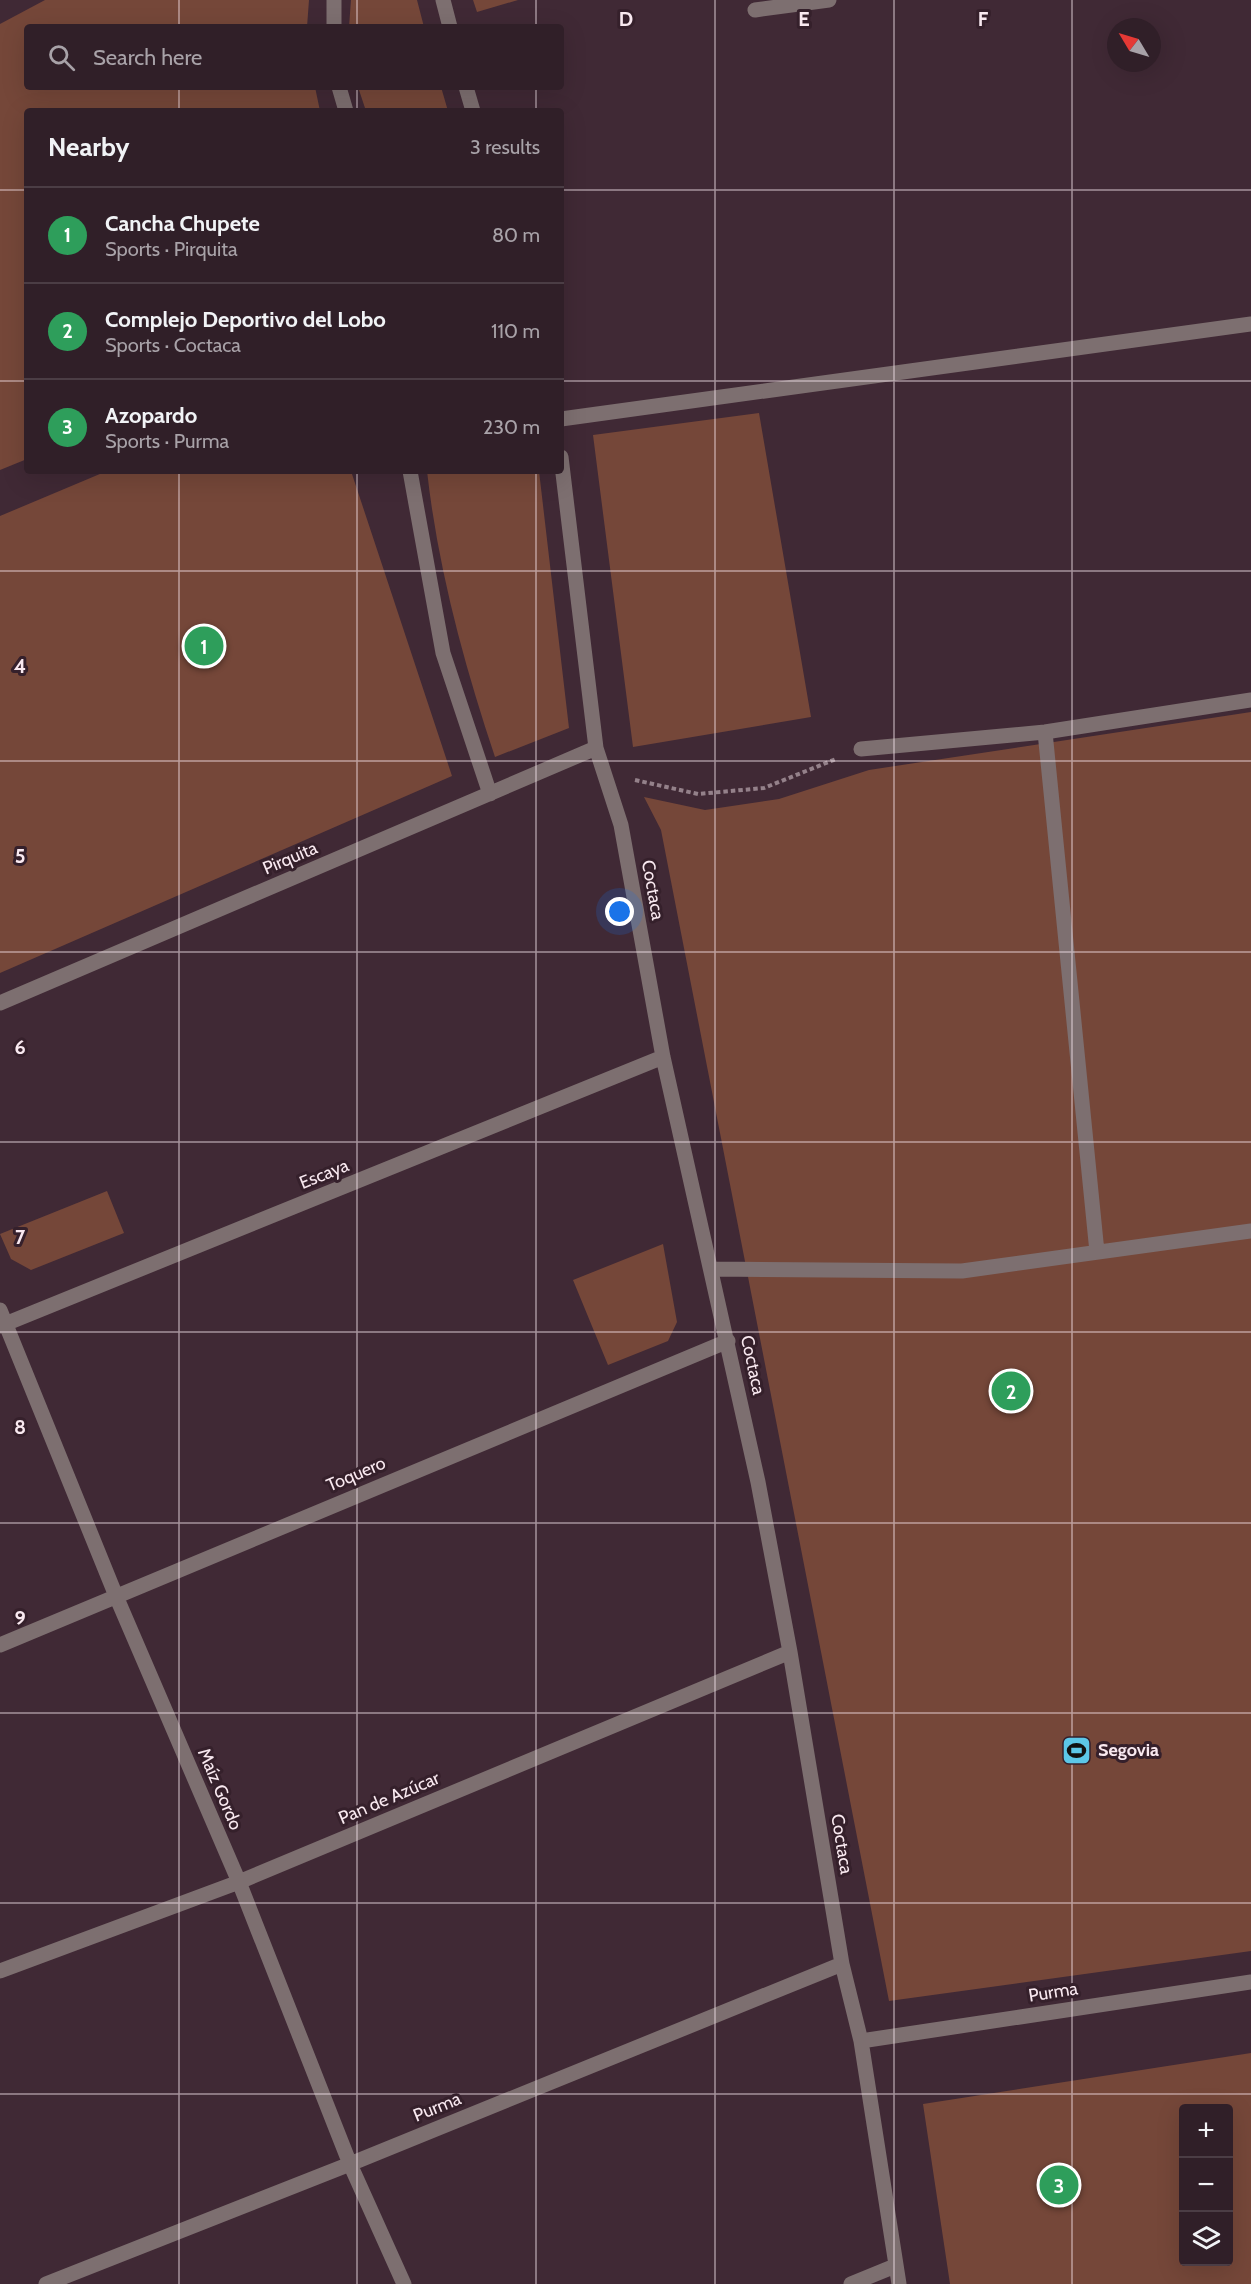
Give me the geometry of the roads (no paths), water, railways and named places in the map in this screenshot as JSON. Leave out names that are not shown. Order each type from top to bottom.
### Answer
[{"type":"street","points":[[334,0],[334,24]]},
{"type":"street","points":[[442,0],[449,24]]},
{"type":"street","points":[[755,10],[829,0]]},
{"type":"street","points":[[340,90],[345,108]]},
{"type":"street","points":[[467,90],[472,108]]},
{"type":"street","points":[[564,419],[1251,324]]},
{"type":"street","points":[[411,474],[443,653],[490,794]]},
{"type":"street","name":"Coctaca","points":[[563,474],[596,748],[621,825],[663,1057],[728,1341],[790,1652],[842,1964],[861,2041],[899,2284]]},
{"type":"street","points":[[861,749],[1045,732],[1251,700]]},
{"type":"street","points":[[1045,732],[1097,1252]]},
{"type":"street","name":"Pirquita","points":[[0,1003],[596,748]]},
{"type":"street","name":"Escaya","points":[[2,1320],[663,1057]]},
{"type":"street","points":[[712,1269],[962,1271],[1251,1231]]},
{"type":"street","name":"Maíz Gordo","points":[[2,1320],[116,1596],[239,1882],[350,2164],[404,2284]]},
{"type":"street","name":"Toquero","points":[[0,1645],[728,1341]]},
{"type":"street","name":"Pan de Azúcar","points":[[0,1971],[239,1882],[790,1652]]},
{"type":"street","name":"Purma","points":[[46,2284],[350,2164],[842,1964]]},
{"type":"street","name":"Purma","points":[[861,2041],[1251,1982]]},
{"type":"street","points":[[851,2284],[895,2266]]},
{"type":"place","name":"Cancha Chupete","points":[[204,646]]},
{"type":"place","name":"Complejo Deportivo del Lobo","points":[[1011,1391]]},
{"type":"place","name":"Segovia","points":[[1077,1750]]},
{"type":"place","name":"Azopardo","points":[[1059,2185]]}]
